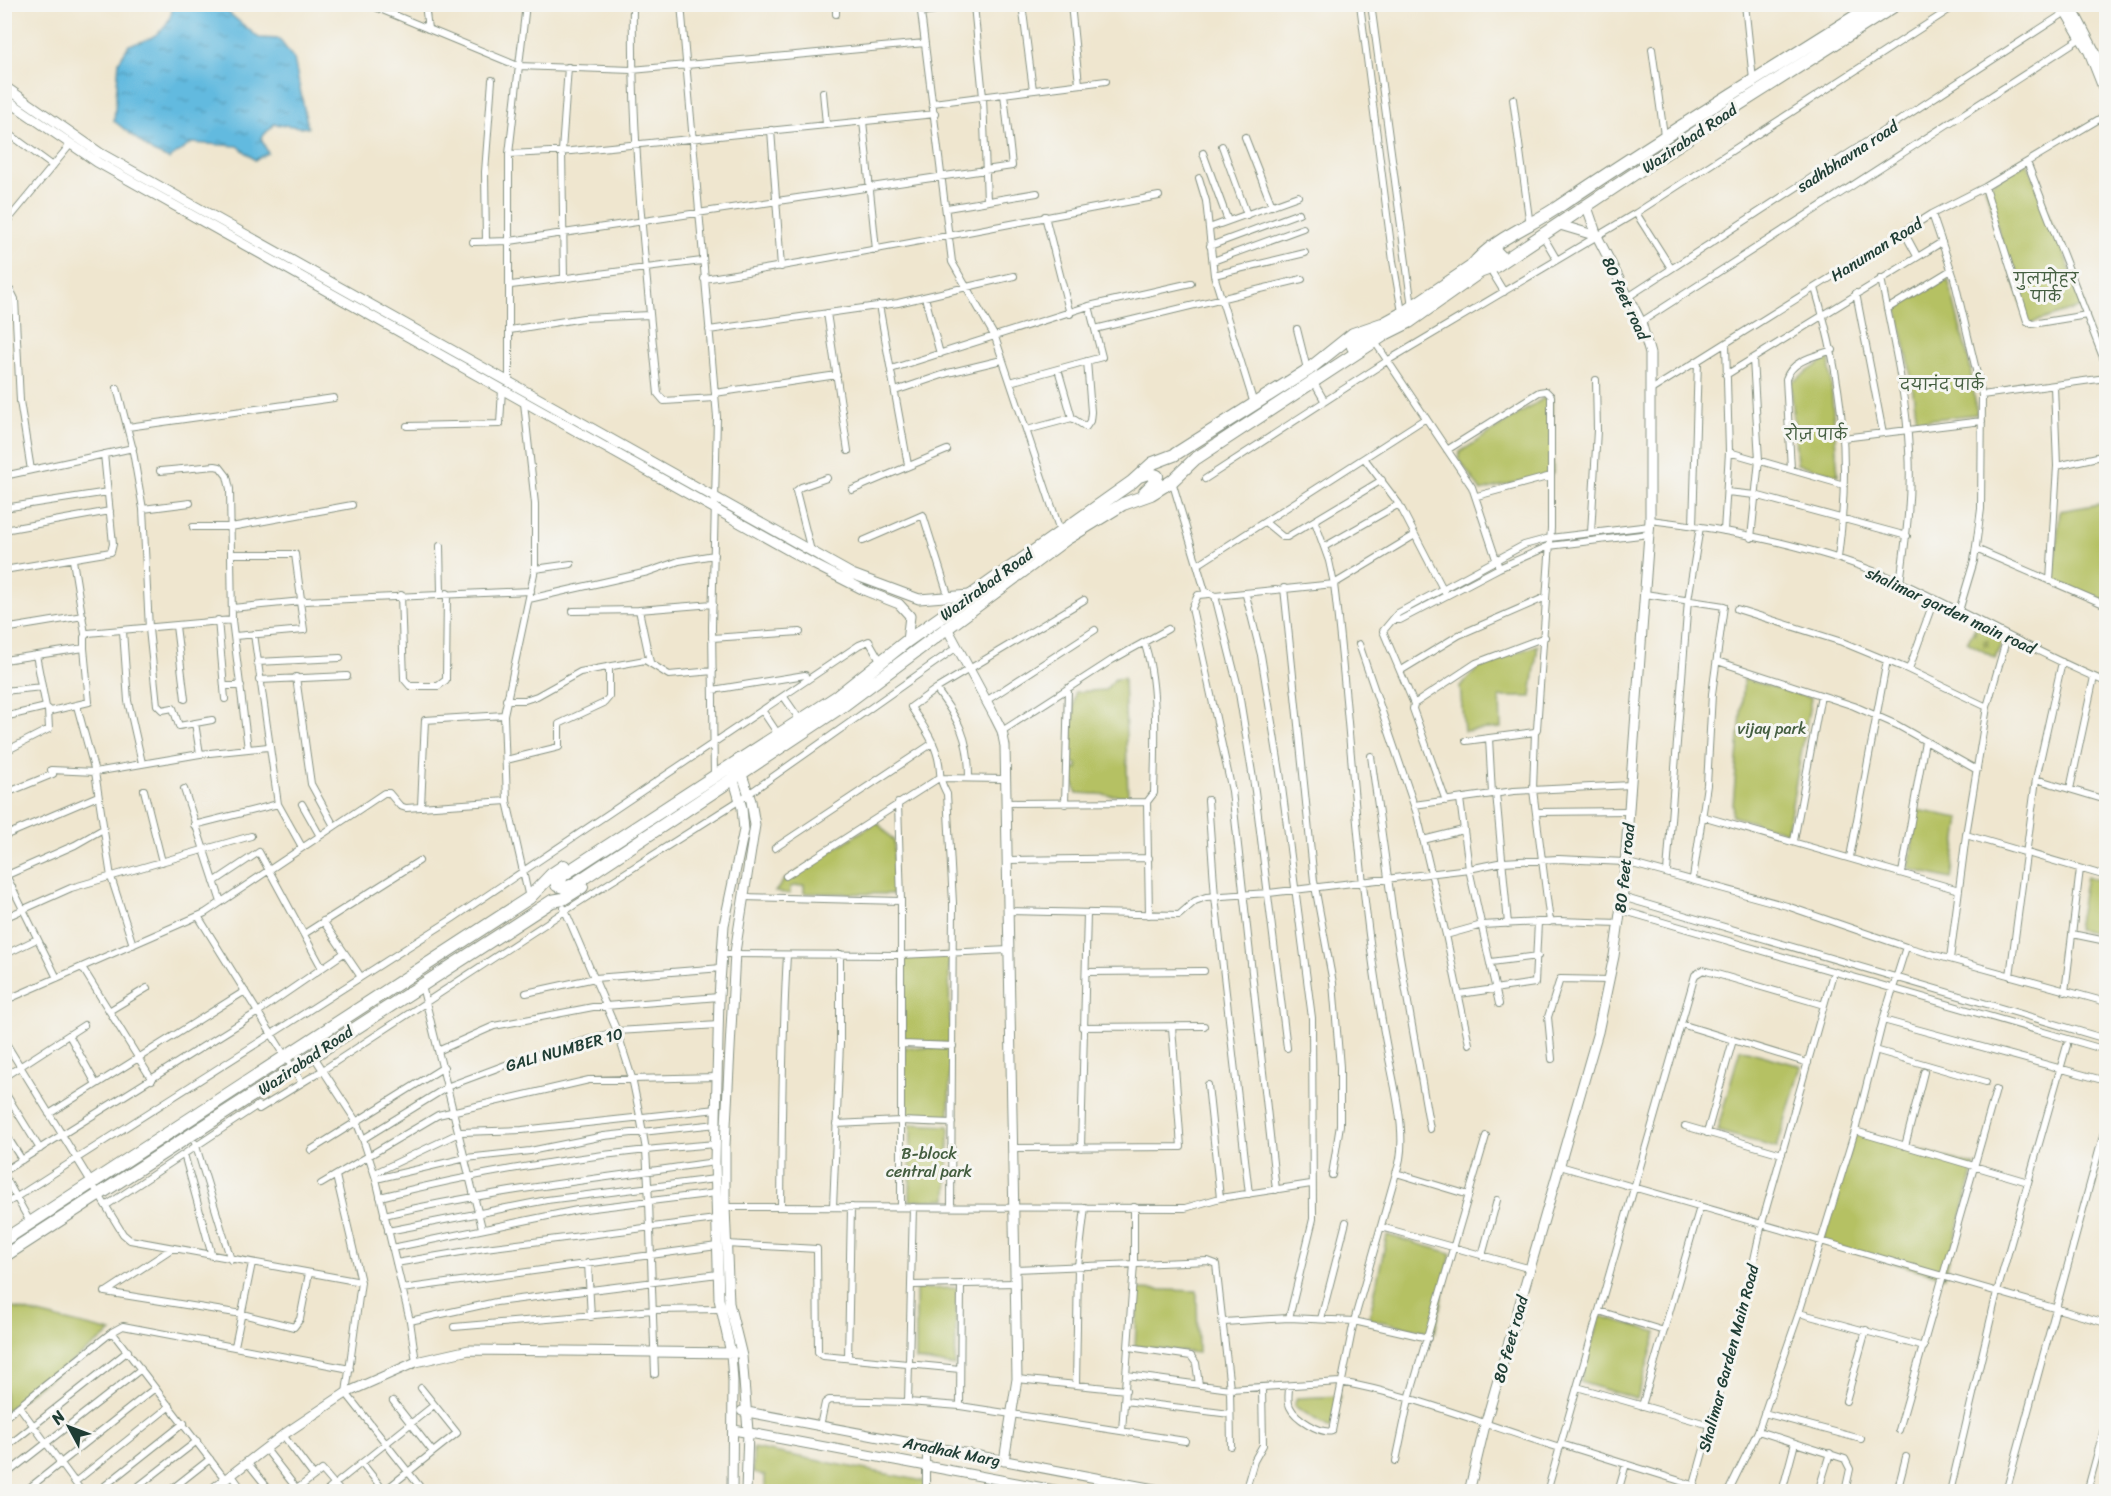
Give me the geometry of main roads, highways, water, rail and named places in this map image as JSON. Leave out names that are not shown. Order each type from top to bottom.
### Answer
[{"type":"highway","name":"Wazirabad Road","points":[[1481,268],[1481,255],[1530,226],[1666,134],[1875,4]]},
{"type":"highway","name":"Wazirabad Road","points":[[4,1256],[103,1200],[194,1140],[529,898],[552,874],[567,864],[600,859],[737,775],[843,705],[1066,539],[1123,504],[1151,494],[1172,481],[1195,459],[1310,376],[1353,334],[1380,334],[1407,310],[1543,236],[1721,116],[1898,4]]},
{"type":"highway","name":"Wazirabad Road","points":[[4,1240],[288,1056],[419,977],[552,901],[563,905],[578,891],[600,859],[778,734],[838,696],[880,660],[1153,463],[1174,454],[1254,405],[1310,376],[1380,334],[1415,318],[1481,268]]},
{"type":"highway","points":[[1138,476],[1148,473],[1157,478],[1139,498]]},
{"type":"main road","points":[[2068,6],[2081,38],[2101,63],[2106,95]]},
{"type":"main road","points":[[2068,6],[2106,73]]},
{"type":"main road","points":[[4,86],[87,145],[285,261],[628,455],[860,578],[903,595],[919,598],[970,595]]},
{"type":"main road","points":[[4,98],[69,146],[285,261]]},
{"type":"main road","name":"80 feet road","points":[[1469,1491],[1485,1425],[1560,1166],[1610,980],[1621,910],[1650,527],[1650,354],[1641,322],[1597,236],[1587,207]]},
{"type":"main road","name":"80 feet road","points":[[1560,225],[1597,236]]},
{"type":"main road","points":[[628,455],[716,510],[835,576],[903,607],[911,622],[906,641]]},
{"type":"main road","points":[[946,628],[1002,731],[1007,860],[1017,1379],[1004,1461]]},
{"type":"main road","points":[[732,1491],[736,1353],[720,1309],[718,1274],[721,1245],[720,1206],[735,954],[742,897],[755,825],[748,793],[737,775]]},
{"type":"main road","points":[[737,775],[744,830],[724,925],[718,1025],[715,1179],[720,1206],[716,1219],[748,1431],[746,1491]]},
{"type":"main road","points":[[214,1490],[228,1476],[265,1448],[346,1393],[416,1362],[470,1350],[736,1353]]},
{"type":"main road","name":"Aradhak Marg","points":[[734,1410],[1170,1491]]},
{"type":"main road","name":"Aradhak Marg","points":[[734,1430],[1065,1491]]},
{"type":"water","points":[[218,4],[259,38],[279,39],[294,59],[308,128],[274,124],[261,138],[268,153],[255,160],[238,146],[192,143],[169,159],[153,152],[114,121],[119,61],[129,45],[153,37],[164,27],[173,5]]},
{"type":"park label","name":"गुलमोहर पार्क","points":[[2046,287]]},
{"type":"park label","name":"दयानंद पार्क","points":[[1942,384]]},
{"type":"park label","name":"रोज़ पार्क","points":[[1816,434]]},
{"type":"park label","name":"vijay park","points":[[1772,728]]},
{"type":"park label","name":"B-block central park","points":[[929,1162]]}]
